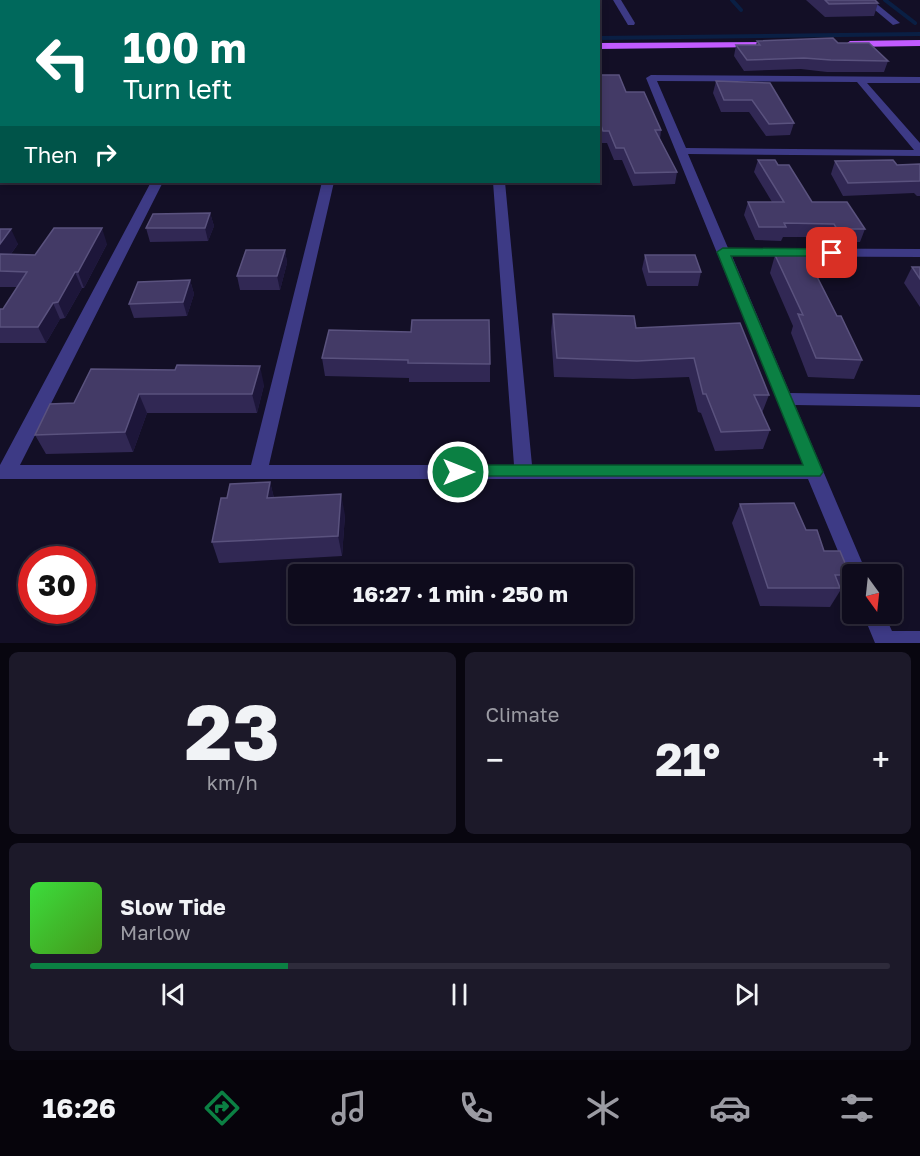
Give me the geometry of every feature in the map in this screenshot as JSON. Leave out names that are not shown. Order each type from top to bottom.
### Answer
[{"type":"main road","points":[[920,43],[837,48],[920,51]]},
{"type":"main road","points":[[600,46],[789,44]]},
{"type":"main road","points":[[600,53],[777,52]]},
{"type":"street","points":[[617,0],[630,23]]},
{"type":"street","points":[[867,0],[896,23]]},
{"type":"street","points":[[853,564],[651,78],[920,80]]},
{"type":"street","points":[[859,79],[920,151]]},
{"type":"street","points":[[681,151],[920,151]]},
{"type":"street","points":[[156,183],[3,472],[814,472]]},
{"type":"street","points":[[258,472],[328,183]]},
{"type":"street","points":[[499,183],[524,472]]},
{"type":"street","points":[[723,252],[920,254]]},
{"type":"street","points":[[784,399],[920,401]]},
{"type":"street","points":[[877,624],[885,642],[920,642]]},
{"type":"building","points":[[825,0],[875,0],[878,3],[829,4]]},
{"type":"building","points":[[833,38],[838,43],[869,43],[888,61],[804,58],[747,60],[736,45],[760,45],[757,41]]},
{"type":"building","points":[[600,75],[619,75],[626,92],[644,92],[661,130],[655,130],[677,172],[635,173],[624,148],[616,148],[609,131],[603,131],[600,123]]},
{"type":"building","points":[[716,81],[770,83],[794,123],[769,124],[752,100],[724,100]]},
{"type":"building","points":[[758,160],[775,160],[778,165],[789,165],[812,202],[847,202],[865,229],[837,229],[834,224],[784,223],[786,227],[759,227],[748,202],[784,202]]},
{"type":"building","points":[[893,160],[897,165],[920,164],[920,181],[848,183],[835,161]]},
{"type":"building","points":[[210,213],[205,228],[146,228],[153,214]]},
{"type":"building","points":[[54,228],[102,228],[78,272],[75,272],[58,302],[53,303],[38,327],[0,327],[0,309],[3,309],[27,272],[0,271],[0,254],[35,255]]},
{"type":"building","points":[[0,229],[11,229],[0,244]]},
{"type":"building","points":[[246,250],[285,250],[277,276],[237,276]]},
{"type":"building","points":[[645,255],[695,255],[701,272],[649,272]]},
{"type":"building","points":[[775,255],[806,255],[837,316],[841,316],[862,360],[816,358],[798,314],[803,315]]},
{"type":"building","points":[[912,267],[920,267],[920,279]]},
{"type":"building","points":[[190,280],[183,302],[129,304],[138,282]]},
{"type":"building","points":[[553,314],[634,316],[636,328],[740,323],[769,395],[754,395],[770,430],[721,432],[706,394],[703,394],[694,358],[637,361],[557,358]]},
{"type":"building","points":[[412,320],[489,320],[490,364],[408,363],[408,360],[322,358],[329,330],[411,332]]},
{"type":"building","points":[[177,365],[260,366],[252,394],[139,394],[125,432],[35,435],[50,404],[74,403],[91,369],[175,370]]},
{"type":"building","points":[[270,482],[267,498],[341,494],[338,536],[212,542],[221,498],[227,498],[230,484]]},
{"type":"building","points":[[794,503],[806,530],[817,530],[824,551],[840,551],[845,564],[842,564],[842,575],[835,575],[840,588],[768,588],[740,504]]},
{"type":"waterway","points":[[732,0],[741,10]]},
{"type":"waterway","points":[[885,0],[915,23]]},
{"type":"waterway","points":[[600,38],[920,34]]},
{"type":"route","points":[[458,472],[814,472],[723,252],[832,253]]}]
